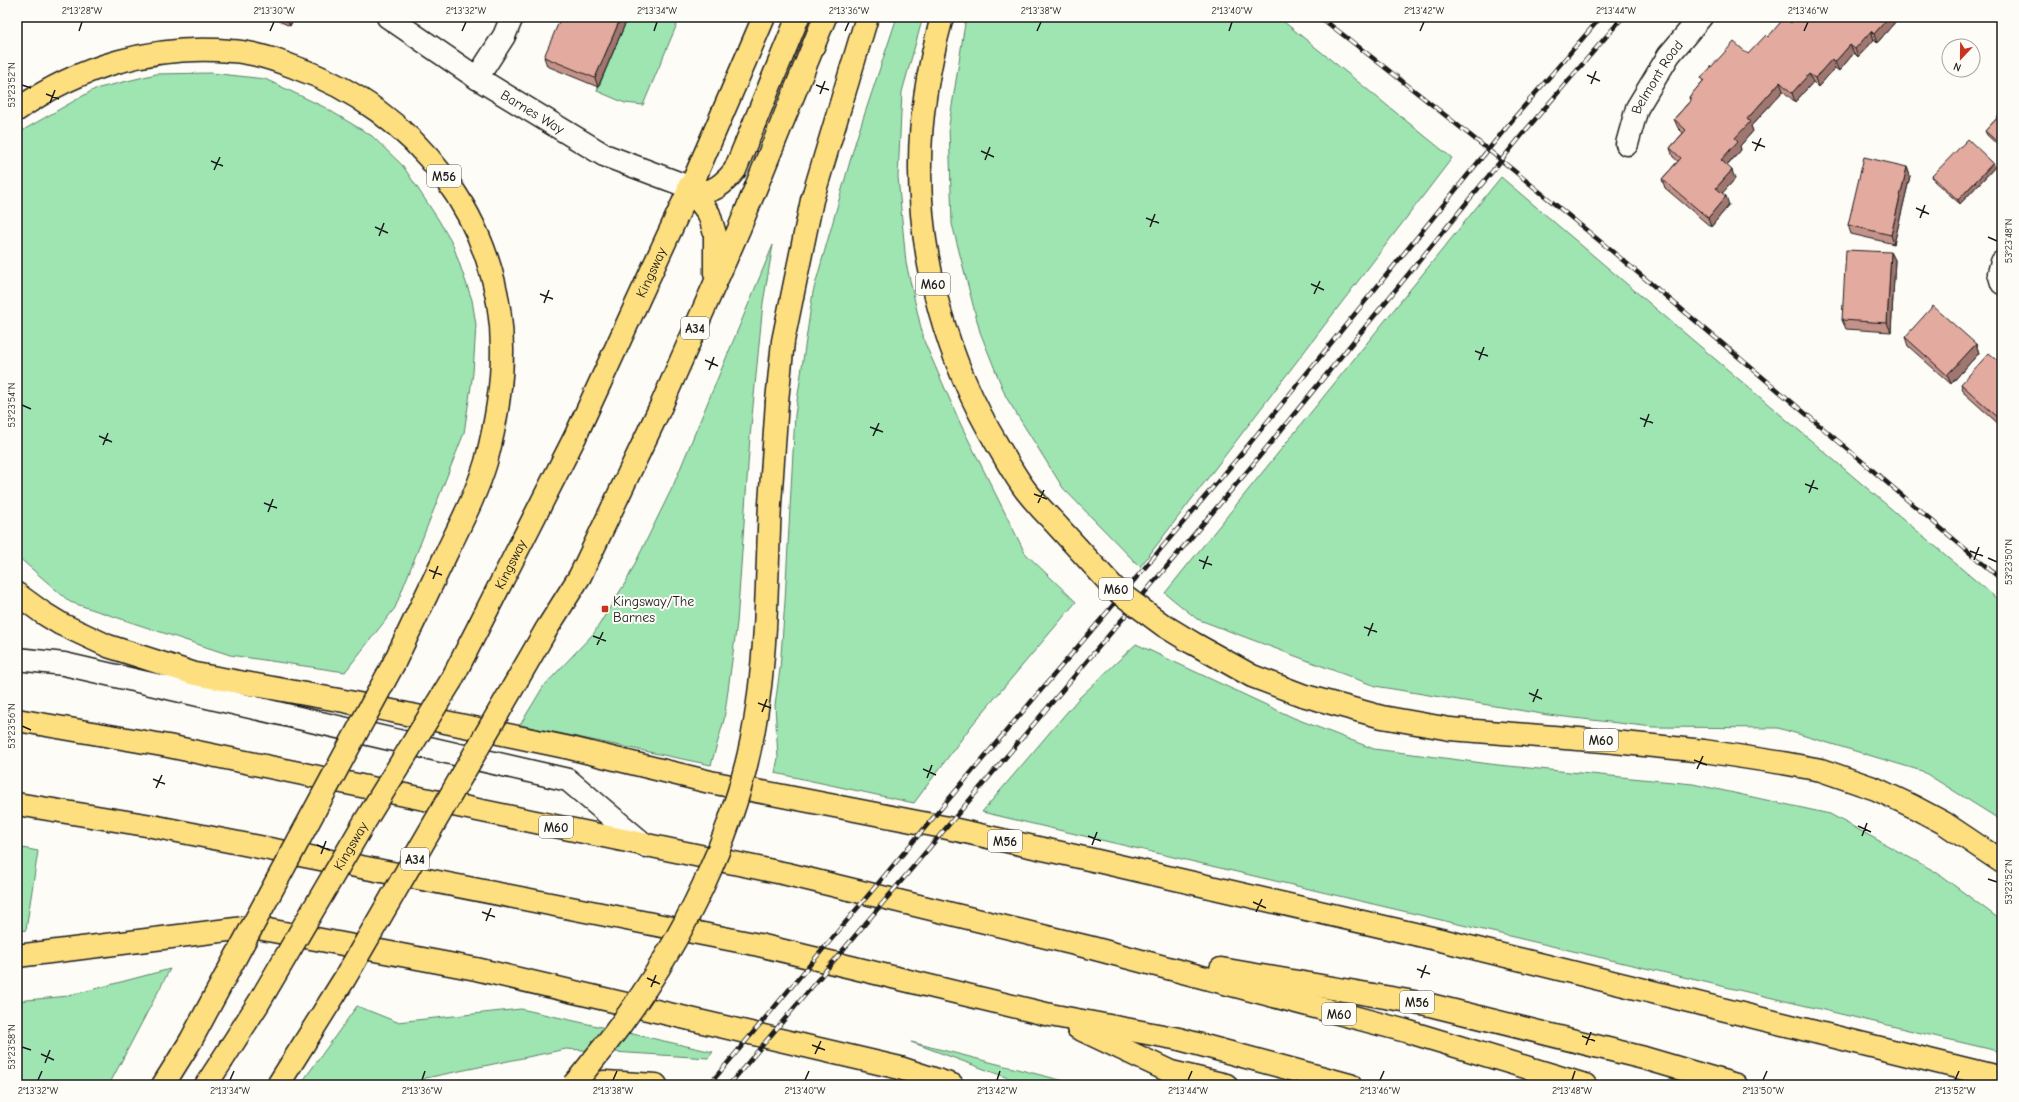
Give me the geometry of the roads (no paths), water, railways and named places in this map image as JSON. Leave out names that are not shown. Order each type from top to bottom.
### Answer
[{"type":"highway","name":"Kingsway","points":[[206,1085],[258,1004],[364,823],[450,681],[575,437],[689,187],[695,177],[764,17]]},
{"type":"highway","points":[[689,187],[705,191],[716,187],[728,179],[736,170],[798,17]]},
{"type":"highway","name":"A34","points":[[278,1085],[346,978],[546,630],[580,576],[661,406],[739,229],[825,17]]},
{"type":"highway","points":[[573,1085],[627,1017],[653,979],[672,947],[686,920],[716,853],[744,772],[758,703],[767,587],[777,401],[783,341],[812,200],[867,17]]},
{"type":"highway","name":"M60","points":[[942,17],[926,87],[920,162],[920,197],[935,297],[957,363],[977,409],[1026,492],[1117,591],[1163,625],[1252,676],[1302,695],[1382,717],[1450,729],[1604,741],[1704,751],[1821,770],[1876,789],[1912,806],[1944,823],[2002,862]]},
{"type":"highway","name":"M56","points":[[17,110],[78,75],[135,56],[199,49],[232,51],[256,55],[318,75],[351,92],[375,108],[407,135],[436,166],[459,196],[476,228],[487,256],[494,282],[499,311],[502,351],[500,384],[485,464],[470,504],[394,663],[190,1042],[163,1085]]},
{"type":"highway","points":[[689,187],[709,214],[716,234],[715,283]]},
{"type":"highway","name":"M56","points":[[17,594],[42,613],[61,624],[108,646],[195,674],[344,701],[570,748],[710,782],[935,826],[1086,859],[1445,941],[2002,1078]]},
{"type":"highway","name":"M60","points":[[17,720],[168,746],[787,874],[1092,948],[1406,1031],[1584,1085]]},
{"type":"highway","points":[[17,804],[152,826],[759,945],[1050,1015],[1179,1039],[1350,1085]]},
{"type":"highway","points":[[17,956],[252,927],[476,969],[900,1068],[952,1085]]},
{"type":"highway","name":"M56","points":[[1092,948],[1426,1004],[1644,1058],[1736,1085]]},
{"type":"highway","points":[[1050,1015],[1171,1072],[1226,1085]]},
{"type":"highway","points":[[581,1085],[605,1082],[656,1085]]},
{"type":"street","name":"Barnes Way","points":[[388,17],[477,78],[604,155],[689,187]]},
{"type":"street","points":[[477,78],[504,36],[512,17]]},
{"type":"street","name":"Belmont Road","points":[[1627,144],[1637,108],[1669,55],[1701,17]]},
{"type":"street","points":[[2002,262],[1999,273],[2002,283]]},
{"type":"street","points":[[17,659],[64,664],[568,780],[646,846]]},
{"type":"railway","points":[[1320,17],[1494,154],[1579,224],[2002,580]]},
{"type":"railway","points":[[709,1085],[1237,459],[1514,118],[1601,17]]},
{"type":"railway","points":[[729,1085],[1250,468],[1526,130],[1623,17]]},
{"type":"place","name":"Kingsway/The Barnes","points":[[605,609]]}]
